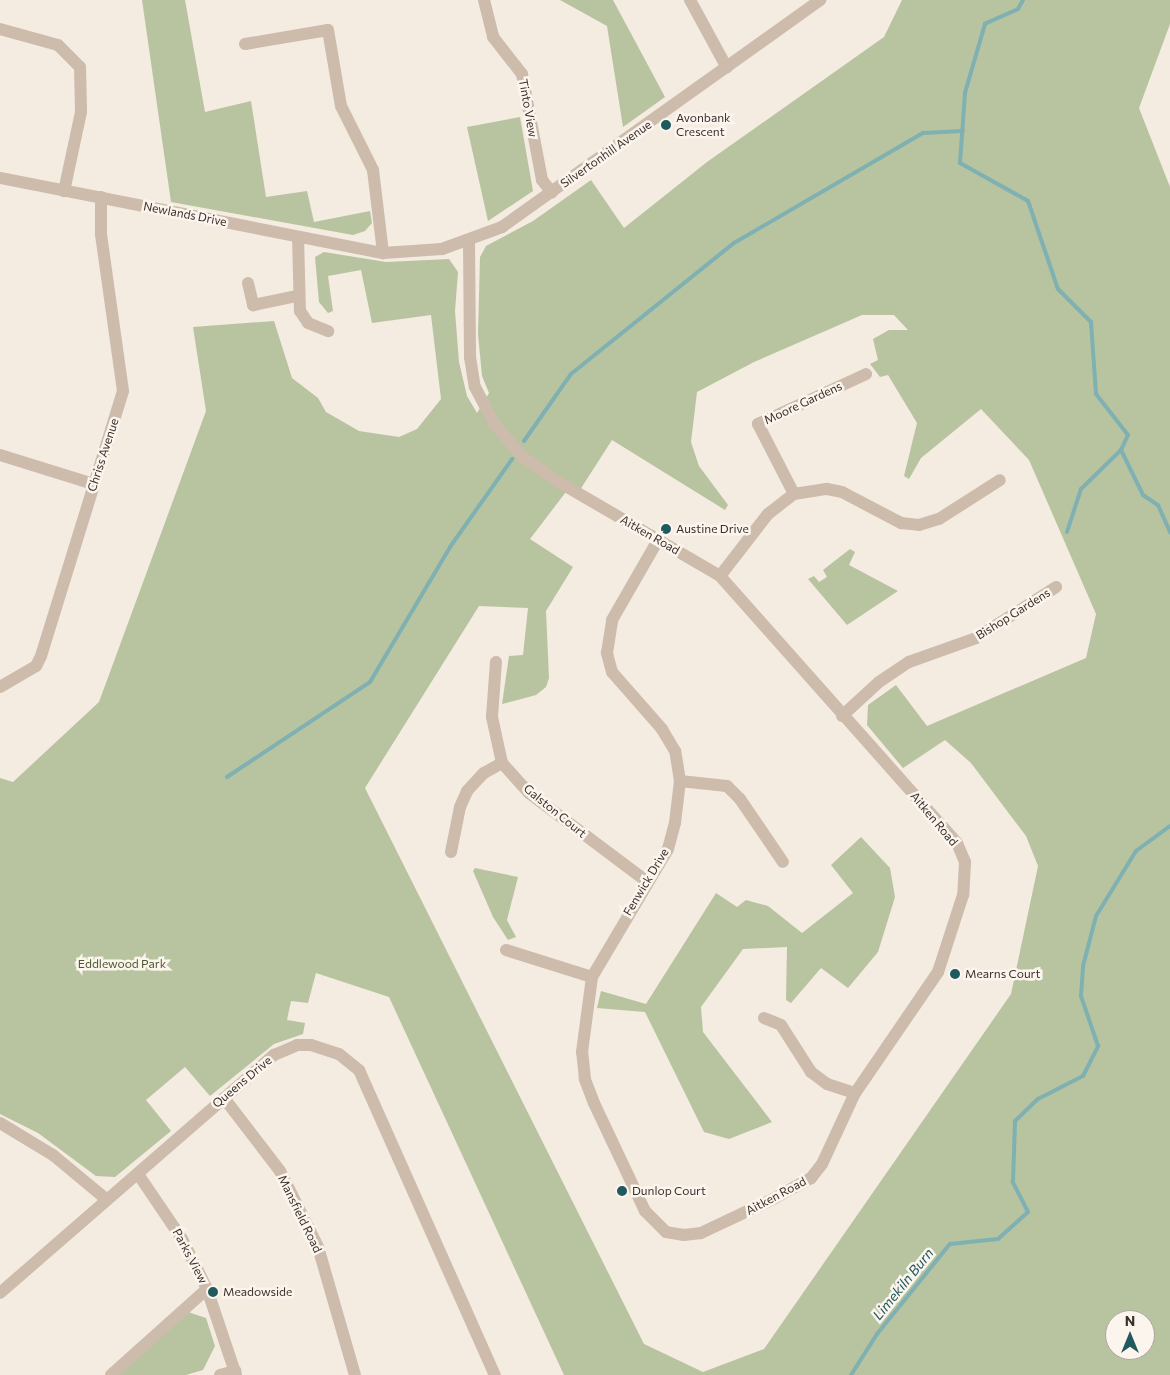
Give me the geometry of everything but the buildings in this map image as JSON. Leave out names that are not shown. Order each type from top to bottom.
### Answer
[{"type":"street","name":"Tinto View","points":[[484,0],[493,37],[522,74],[542,180],[552,192]]},
{"type":"street","points":[[690,0],[727,68]]},
{"type":"street","name":"Silvertonhill Avenue","points":[[376,252],[442,249],[469,241],[502,227],[820,0]]},
{"type":"street","points":[[0,29],[58,45],[80,67],[81,112],[64,191]]},
{"type":"street","points":[[245,44],[328,30],[342,106],[373,170],[376,252]]},
{"type":"street","name":"Newlands Drive","points":[[0,178],[376,252]]},
{"type":"street","name":"Chriss Avenue","points":[[0,687],[36,666],[42,656],[93,484],[123,391],[100,234],[100,197]]},
{"type":"street","points":[[298,236],[297,296],[308,323],[328,331]]},
{"type":"street","name":"Aitken Road","points":[[469,241],[470,357],[475,387],[496,425],[524,456],[557,481],[720,576],[957,844],[965,862],[966,878],[932,984],[855,1092],[822,1164],[811,1178],[701,1233],[666,1232],[645,1211],[585,1079],[584,1023],[592,977]]},
{"type":"street","points":[[248,283],[253,305],[297,296]]},
{"type":"street","name":"Moore Gardens","points":[[794,494],[758,424],[866,374]]},
{"type":"street","points":[[0,455],[93,484]]},
{"type":"street","points":[[720,576],[768,514],[794,494],[808,490],[842,492],[901,522],[919,525],[939,519],[1000,480]]},
{"type":"street","name":"Fenwick Drive","points":[[592,977],[646,882],[668,849],[680,781],[675,751],[662,729],[612,672],[607,653],[612,620],[658,540]]},
{"type":"street","name":"Bishop Gardens","points":[[842,716],[879,682],[909,662],[976,638],[1056,587]]},
{"type":"street","name":"Galston Court","points":[[496,662],[492,718],[502,763],[529,793],[646,882]]},
{"type":"street","points":[[452,852],[460,806],[467,791],[484,773],[502,763]]},
{"type":"street","points":[[680,781],[727,786],[782,862]]},
{"type":"street","points":[[506,950],[592,977]]},
{"type":"street","points":[[764,1018],[781,1025],[811,1072],[827,1084],[855,1092]]},
{"type":"street","name":"Queens Drive","points":[[0,1292],[274,1055],[297,1045],[326,1048],[359,1070],[495,1375]]},
{"type":"street","name":"Mansfield Road","points":[[224,1098],[280,1171],[318,1247],[355,1375]]},
{"type":"street","points":[[0,1123],[53,1155],[106,1199]]},
{"type":"street","name":"Parks View","points":[[138,1174],[182,1239],[207,1289],[235,1373]]},
{"type":"street","points":[[112,1375],[207,1289]]},
{"type":"street","points":[[220,1375],[235,1373]]},
{"type":"green space","points":[[142,0],[185,0],[205,112],[251,101],[266,197],[307,191],[314,222],[370,211],[372,223],[365,231],[353,235],[171,202]]},
{"type":"green space","points":[[560,0],[613,0],[665,97],[623,127],[607,26]]},
{"type":"green space","name":"Eddlewood Park","points":[[902,0],[1170,0],[1170,24],[1139,108],[1170,187],[1170,1375],[564,1375],[389,997],[316,973],[308,1003],[291,1001],[287,1020],[305,1023],[303,1034],[274,1044],[210,1096],[185,1067],[146,1100],[171,1131],[115,1177],[96,1176],[38,1133],[0,1114],[0,778],[13,782],[99,702],[206,411],[193,327],[274,321],[292,378],[318,398],[326,412],[359,431],[399,437],[417,429],[441,399],[431,315],[372,323],[361,270],[328,276],[333,311],[328,313],[319,302],[315,257],[324,252],[386,262],[449,259],[458,272],[455,311],[459,362],[467,396],[477,413],[489,393],[482,376],[478,334],[480,257],[486,246],[533,221],[591,180],[624,228],[707,162],[884,37]],"holes":[[[862,315],[894,315],[908,330],[889,330],[873,339],[878,360],[870,364],[880,377],[888,375],[917,423],[904,476],[909,479],[921,458],[981,409],[1029,460],[1096,614],[1086,658],[927,726],[896,685],[868,705],[867,725],[903,768],[945,740],[971,763],[1026,836],[1038,866],[1011,994],[764,1349],[703,1372],[644,1344],[365,788],[479,606],[528,608],[523,655],[509,656],[502,704],[536,695],[546,687],[549,678],[546,611],[573,567],[530,539],[569,488],[578,493],[612,440],[725,510],[728,505],[699,466],[691,442],[697,392],[754,362]]]},
{"type":"green space","points":[[520,117],[533,191],[488,221],[467,127]]},
{"type":"green space","points":[[850,549],[855,552],[849,565],[898,591],[847,625],[808,579],[814,576],[819,582],[827,577],[823,570]]},
{"type":"green space","points":[[861,837],[890,868],[895,897],[878,952],[848,988],[821,968],[791,1003],[786,1000],[787,947],[743,949],[701,1007],[703,1032],[772,1122],[729,1139],[704,1132],[645,1012],[597,1008],[601,991],[646,1004],[716,893],[737,907],[746,900],[768,906],[802,933],[853,893],[831,865]]},
{"type":"green space","points":[[475,868],[518,877],[507,920],[516,937],[508,940],[493,917],[473,871]]},
{"type":"green space","points":[[188,1312],[206,1318],[215,1346],[203,1370],[186,1375],[118,1375]]},
{"type":"waterway","name":"Limekiln Burn","points":[[1023,0],[1018,9],[985,24],[965,93],[960,163],[1028,201],[1058,289],[1091,322],[1096,394],[1128,435],[1121,450],[1143,495],[1158,505],[1170,532]]},
{"type":"waterway","points":[[524,441],[571,374],[734,243],[923,133],[963,131]]},
{"type":"waterway","points":[[1067,532],[1081,489],[1121,450]]},
{"type":"waterway","points":[[227,777],[370,682],[450,547],[512,459]]},
{"type":"waterway","name":"Limekiln Burn","points":[[851,1375],[877,1334],[950,1244],[998,1239],[1028,1212],[1013,1182],[1015,1121],[1038,1099],[1083,1076],[1098,1046],[1081,996],[1083,966],[1096,916],[1136,851],[1170,826]]},
{"type":"place","name":"Avonbank Crescent","points":[[666,125]]},
{"type":"place","name":"Austine Drive","points":[[666,529]]},
{"type":"place","name":"Mearns Court","points":[[955,974]]},
{"type":"place","name":"Dunlop Court","points":[[622,1191]]},
{"type":"place","name":"Meadowside","points":[[213,1292]]}]
